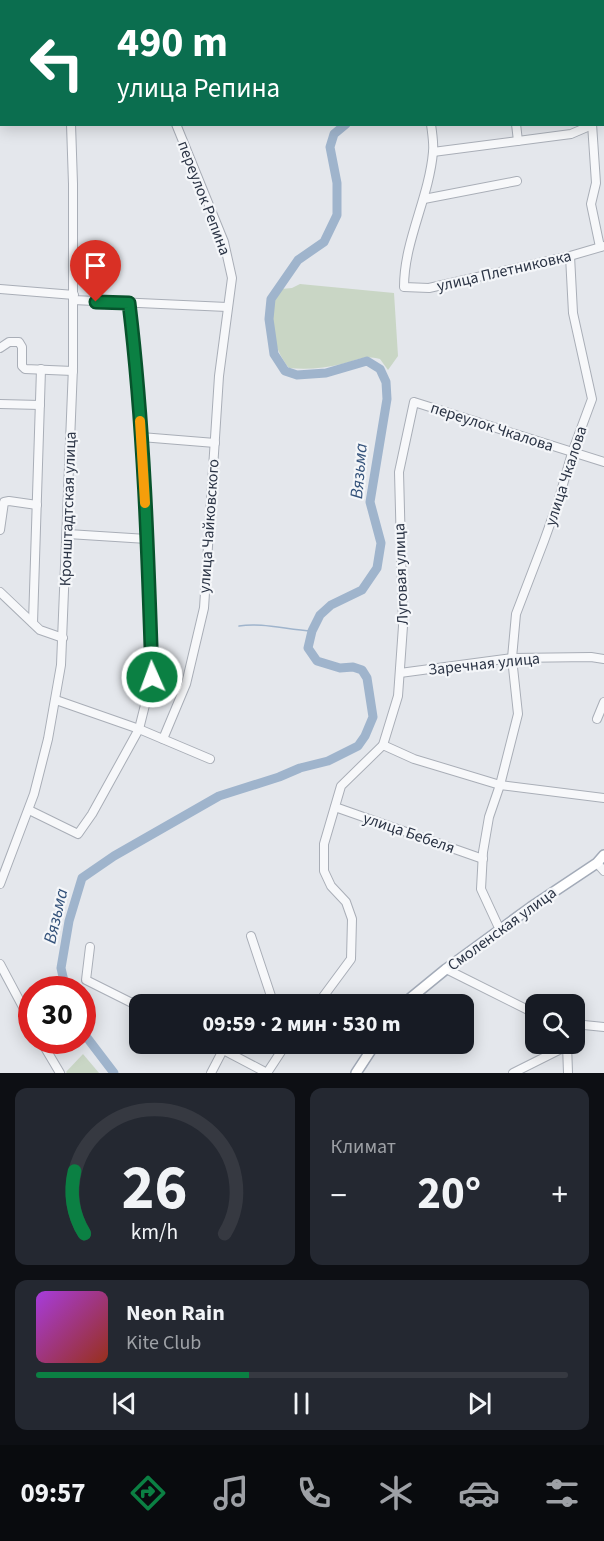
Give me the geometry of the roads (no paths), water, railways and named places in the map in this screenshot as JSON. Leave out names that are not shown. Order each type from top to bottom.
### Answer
[{"type":"main road","name":"Смоленская улица","points":[[415,994],[500,930],[597,863],[604,855]]},
{"type":"main road","points":[[356,1073],[368,1054]]},
{"type":"street","name":"Кронштадтская улица","points":[[0,884],[29,810],[48,739],[61,665],[73,370],[71,126]]},
{"type":"street","name":"переулок Репина","points":[[177,126],[224,242],[232,278],[227,307]]},
{"type":"street","points":[[431,126],[433,152],[424,200],[517,181]]},
{"type":"street","points":[[516,126],[518,141]]},
{"type":"street","points":[[433,152],[571,134],[590,126]]},
{"type":"street","points":[[592,126],[596,183],[591,204],[602,247]]},
{"type":"street","name":"улица Плетниковка","points":[[424,200],[404,268],[404,287],[429,288],[602,247]]},
{"type":"street","name":"улица Чкалова","points":[[500,930],[481,889],[489,817],[500,785],[518,714],[512,658],[516,614],[558,502],[572,453],[592,399],[573,314],[570,256]]},
{"type":"street","points":[[0,289],[129,303],[227,307]]},
{"type":"street","points":[[29,810],[78,834],[92,814],[139,729],[152,677],[141,437],[129,303]]},
{"type":"street","name":"улица Чайковского","points":[[163,739],[186,684],[204,608],[219,376],[227,307]]},
{"type":"street","points":[[0,348],[9,342],[19,342],[22,347],[22,366],[25,369],[73,370]]},
{"type":"street","points":[[33,623],[41,369]]},
{"type":"street","name":"переулок Чкалова","points":[[414,402],[604,462]]},
{"type":"street","name":"Луговая улица","points":[[382,745],[398,696],[403,626],[399,472],[414,402]]},
{"type":"street","points":[[0,404],[40,405]]},
{"type":"street","points":[[141,437],[215,443]]},
{"type":"street","points":[[0,530],[4,502],[37,505]]},
{"type":"street","points":[[68,534],[147,539]]},
{"type":"street","points":[[0,592],[40,630],[63,638]]},
{"type":"street","name":"Заречная улица","points":[[400,673],[512,658],[591,657],[604,659]]},
{"type":"street","points":[[56,700],[139,729],[210,759]]},
{"type":"street","points":[[597,719],[604,702]]},
{"type":"street","points":[[326,994],[351,959],[352,919],[346,902],[331,886],[324,871],[324,844],[341,786],[382,745],[414,759],[500,785],[604,798]]},
{"type":"street","name":"улица Бебеля","points":[[334,807],[483,859]]},
{"type":"street","points":[[597,863],[604,871]]},
{"type":"street","points":[[251,936],[270,994]]},
{"type":"street","points":[[90,947],[86,980],[129,1002]]},
{"type":"street","points":[[0,964],[18,998]]},
{"type":"street","points":[[446,969],[525,1008]]},
{"type":"street","points":[[585,1025],[604,1027]]},
{"type":"street","points":[[49,1054],[60,1073]]},
{"type":"street","points":[[211,1073],[221,1054]]},
{"type":"street","points":[[231,1054],[267,1073],[279,1054]]},
{"type":"street","points":[[513,1073],[550,1054]]},
{"type":"street","points":[[567,1054],[568,1073]]},
{"type":"waterway","name":"Вязьма","points":[[63,976],[61,968],[69,921],[82,878],[114,856],[219,796],[300,768],[328,761],[358,746],[373,717],[367,678],[362,670],[353,667],[340,668],[317,661],[308,648],[312,631],[320,615],[331,605],[362,590],[377,568],[381,543],[370,502],[387,399],[386,382],[380,369],[367,361],[326,373],[297,375],[285,371],[274,354],[269,319],[271,299],[298,260],[324,242],[337,215],[337,183],[330,147],[334,134],[344,126]]},
{"type":"waterway","points":[[239,626],[266,626],[312,631]]},
{"type":"waterway","name":"Вязьма","points":[[96,1049],[114,1073]]}]
